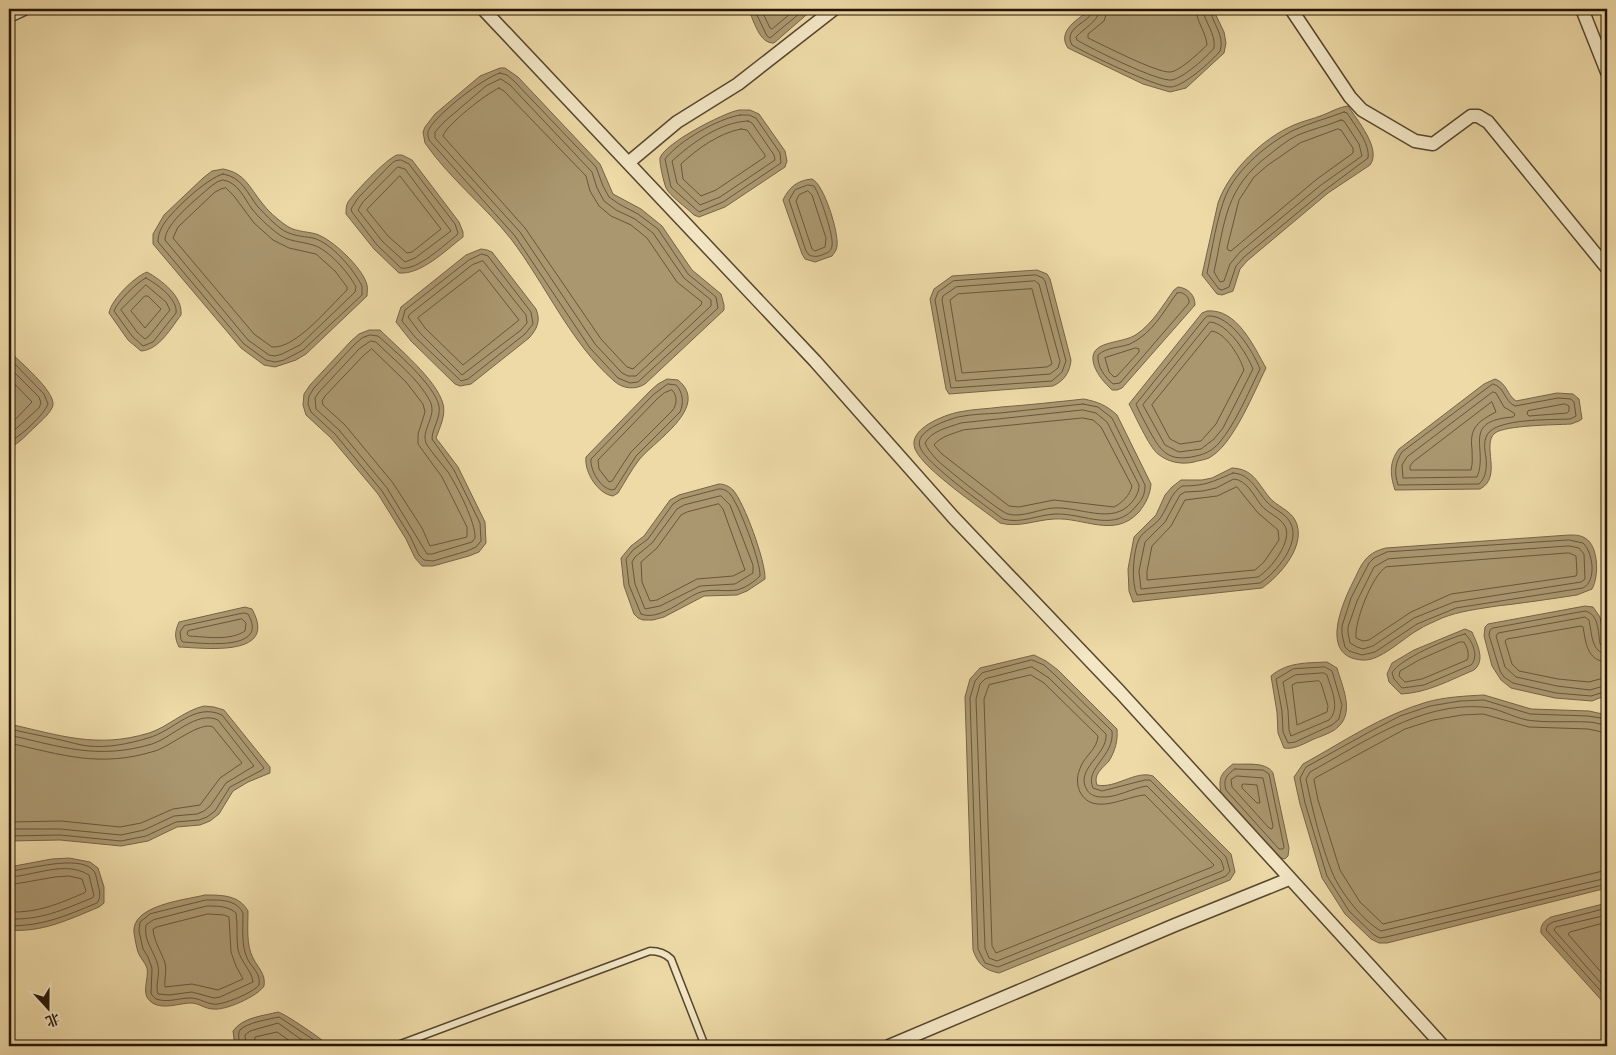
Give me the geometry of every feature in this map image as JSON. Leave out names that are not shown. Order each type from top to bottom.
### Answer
[{"type":"street","points":[[9,16],[24,9]]},
{"type":"street","points":[[483,9],[815,361],[954,518],[1120,692],[1443,1046]]},
{"type":"street","points":[[628,163],[677,122],[738,84],[834,9]]},
{"type":"street","points":[[1291,9],[1350,97],[1362,110],[1383,123],[1415,141],[1433,144],[1471,116],[1478,116],[1488,122],[1607,268]]},
{"type":"street","points":[[1582,9],[1607,72]]},
{"type":"street","points":[[889,1046],[1289,879]]},
{"type":"lane","points":[[394,1046],[656,951],[667,955],[671,959],[705,1046]]},
{"type":"water","points":[[748,9],[813,9],[774,43],[764,40]]},
{"type":"water","points":[[1092,9],[1213,9],[1224,32],[1226,43],[1224,53],[1186,88],[1170,92],[1143,84],[1068,48],[1065,42],[1067,31],[1076,21]]},
{"type":"water","points":[[500,68],[505,68],[518,77],[600,164],[613,194],[641,209],[662,226],[692,270],[721,294],[724,310],[641,386],[629,388],[621,386],[598,366],[571,331],[511,239],[445,168],[425,143],[423,132],[435,114],[480,76]]},
{"type":"water","points":[[1348,106],[1371,143],[1373,158],[1370,165],[1328,193],[1247,261],[1240,269],[1233,291],[1222,295],[1217,294],[1202,275],[1218,203],[1230,179],[1248,157],[1282,131],[1338,108]]},
{"type":"water","points":[[739,110],[750,110],[759,114],[785,151],[787,161],[785,167],[725,207],[699,217],[694,215],[666,188],[660,158],[664,152],[683,137],[708,123]]},
{"type":"water","points":[[397,155],[402,155],[412,160],[459,222],[463,232],[463,237],[433,261],[407,273],[399,273],[374,249],[346,214],[348,202],[357,191],[379,169]]},
{"type":"water","points":[[223,169],[242,177],[267,209],[288,227],[316,234],[338,248],[360,271],[367,285],[367,296],[306,354],[296,360],[275,367],[264,365],[241,348],[153,244],[153,234],[164,215],[203,178],[212,171]]},
{"type":"water","points":[[812,179],[817,183],[826,199],[837,240],[836,249],[832,256],[815,262],[805,259],[802,254],[783,200],[794,185]]},
{"type":"water","points":[[481,249],[492,252],[536,309],[538,321],[536,328],[529,338],[471,384],[460,386],[455,384],[411,341],[396,322],[401,307],[466,255]]},
{"type":"water","points":[[1037,270],[1047,274],[1050,279],[1071,360],[1066,376],[1053,386],[949,394],[946,389],[930,299],[934,289],[952,276]]},
{"type":"water","points":[[147,272],[158,279],[175,295],[181,308],[181,315],[159,343],[147,350],[141,351],[128,340],[109,313],[114,302],[124,289]]},
{"type":"water","points":[[1178,287],[1190,293],[1194,298],[1195,305],[1122,388],[1112,390],[1102,379],[1094,365],[1093,357],[1095,351],[1100,347],[1131,337],[1143,330]]},
{"type":"water","points":[[1207,311],[1218,312],[1236,322],[1250,340],[1266,368],[1243,416],[1220,449],[1206,459],[1189,463],[1175,462],[1162,457],[1154,450],[1129,404],[1202,313]]},
{"type":"water","points":[[369,330],[380,330],[416,364],[439,395],[444,412],[436,438],[458,467],[485,522],[486,543],[479,552],[433,566],[422,566],[415,558],[406,539],[378,494],[331,438],[306,415],[303,405],[304,394],[310,385],[351,341],[359,334]]},
{"type":"water","points":[[9,351],[43,384],[52,399],[53,405],[43,419],[20,441],[9,448]]},
{"type":"water","points":[[667,379],[678,380],[686,390],[688,401],[684,412],[667,433],[639,460],[618,493],[613,496],[607,494],[597,487],[593,481],[587,469],[586,457],[650,391]]},
{"type":"water","points":[[1495,379],[1505,386],[1516,401],[1557,393],[1573,394],[1579,399],[1582,419],[1571,424],[1509,428],[1495,433],[1491,438],[1490,445],[1490,477],[1487,484],[1480,489],[1395,490],[1391,469],[1393,459],[1399,449],[1484,384]]},
{"type":"water","points":[[1084,399],[1102,404],[1117,415],[1151,484],[1147,499],[1139,512],[1129,520],[1119,524],[1109,526],[1098,525],[1065,519],[1014,525],[1000,523],[940,477],[920,457],[915,449],[916,435],[921,429],[936,420],[952,414],[964,411]]},
{"type":"water","points":[[1232,468],[1245,471],[1254,477],[1269,497],[1290,513],[1295,520],[1298,529],[1298,539],[1295,549],[1284,568],[1262,588],[1133,602],[1129,591],[1128,569],[1134,537],[1156,515],[1165,495],[1181,480],[1212,478]]},
{"type":"water","points":[[719,484],[730,487],[743,507],[762,560],[765,579],[737,595],[704,596],[664,617],[653,620],[638,618],[634,614],[624,586],[621,558],[631,546],[644,536],[670,500],[679,495]]},
{"type":"water","points":[[1569,535],[1585,538],[1593,548],[1597,570],[1592,589],[1577,595],[1483,608],[1442,618],[1369,660],[1349,657],[1341,650],[1337,640],[1337,628],[1344,603],[1362,564],[1375,552],[1386,548]]},
{"type":"water","points":[[1585,606],[1593,607],[1600,617],[1607,656],[1607,695],[1592,701],[1555,698],[1511,688],[1501,680],[1492,666],[1484,636],[1485,627],[1488,624]]},
{"type":"water","points":[[245,607],[252,609],[258,625],[256,636],[248,643],[235,647],[221,648],[179,647],[176,634],[179,622]]},
{"type":"water","points":[[1465,629],[1472,632],[1479,652],[1478,666],[1474,670],[1438,685],[1411,693],[1401,694],[1389,682],[1387,674],[1392,663],[1414,650]]},
{"type":"water","points":[[1034,655],[1058,670],[1117,729],[1114,750],[1109,761],[1097,774],[1097,785],[1104,786],[1139,775],[1153,776],[1231,854],[1235,872],[1230,880],[999,973],[982,966],[973,950],[965,697],[970,679],[980,668]]},
{"type":"water","points":[[1327,662],[1337,668],[1344,691],[1346,714],[1343,721],[1330,733],[1296,747],[1284,748],[1278,733],[1277,712],[1271,676],[1277,671],[1290,666]]},
{"type":"water","points":[[1484,695],[1531,709],[1589,711],[1607,715],[1607,888],[1387,943],[1379,943],[1371,939],[1345,914],[1322,878],[1294,777],[1303,764],[1363,730],[1410,707],[1434,700]]},
{"type":"water","points":[[204,706],[224,710],[270,767],[270,773],[248,782],[233,791],[219,814],[210,821],[200,825],[177,827],[148,841],[121,846],[60,840],[9,841],[9,724],[78,739],[112,740],[149,733],[189,711]]},
{"type":"water","points":[[1233,764],[1260,765],[1270,769],[1273,773],[1289,848],[1288,856],[1285,859],[1281,858],[1221,793],[1221,776]]},
{"type":"water","points":[[69,858],[90,862],[98,868],[104,887],[104,903],[99,907],[56,924],[33,929],[9,930],[9,867],[52,859]]},
{"type":"water","points":[[205,895],[230,897],[240,902],[248,911],[249,947],[263,975],[264,986],[248,998],[225,1008],[210,1009],[191,1003],[165,1006],[154,1004],[147,998],[146,994],[147,968],[137,950],[134,933],[135,924],[141,916],[161,905]]},
{"type":"water","points":[[1607,903],[1607,1003],[1603,1002],[1541,933],[1541,928],[1546,920],[1551,917]]},
{"type":"water","points":[[278,1012],[304,1027],[329,1046],[235,1046],[233,1031],[237,1026],[248,1020]]}]
